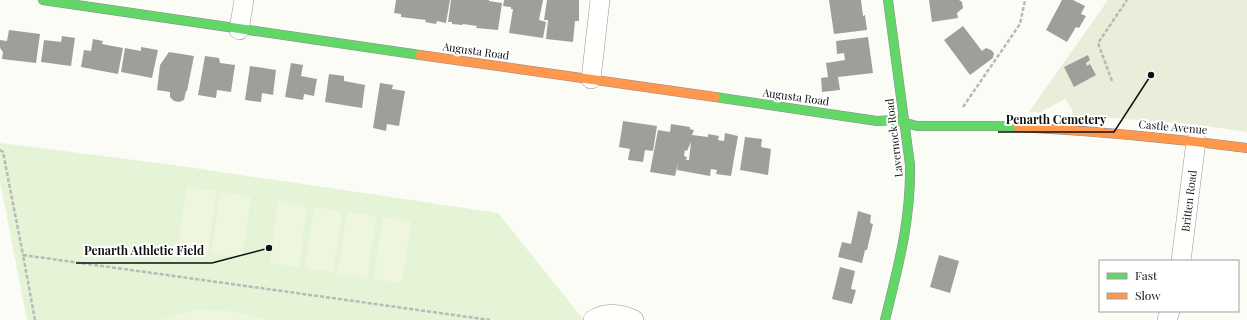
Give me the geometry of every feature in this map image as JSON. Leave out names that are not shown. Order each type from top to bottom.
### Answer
[{"type":"street","name":"Augusta Road","points":[[43,0],[239,30],[877,121],[895,120],[905,123]]},
{"type":"street","points":[[239,30],[244,0]]},
{"type":"street","points":[[591,79],[600,0]]},
{"type":"street","name":"Lavernock Road","points":[[885,320],[909,218],[911,181],[905,123],[888,0]]},
{"type":"street","name":"Castle Avenue","points":[[905,123],[917,126],[995,126],[1073,130],[1196,141],[1247,148]]},
{"type":"street","name":"Britten Road","points":[[1181,260],[1196,141]]},
{"type":"street","points":[[593,320],[609,314],[627,316],[634,320]]},
{"type":"path","points":[[950,126],[1020,24],[1025,0]]},
{"type":"path","points":[[1112,81],[1098,43],[1127,0]]},
{"type":"path","points":[[0,150],[3,152],[35,320]]},
{"type":"path","points":[[23,254],[490,320]]},
{"type":"green space","points":[[1108,0],[1247,0],[1247,132],[1191,124],[1073,115],[1073,111],[1065,99],[1041,112],[1029,112]]},
{"type":"green space","points":[[0,143],[174,165],[498,213],[584,320],[27,320],[0,181]]},
{"type":"green space","points":[[186,187],[217,191],[208,253],[178,249]]},
{"type":"green space","points":[[221,192],[251,197],[242,258],[211,254]]},
{"type":"green space","points":[[278,202],[307,206],[299,267],[270,263]]},
{"type":"green space","points":[[314,207],[342,212],[333,272],[305,268]]},
{"type":"green space","points":[[347,212],[376,216],[367,278],[338,274]]},
{"type":"green space","points":[[383,217],[411,221],[402,283],[374,279]]},
{"type":"green space","points":[[196,310],[232,311],[267,320],[161,320],[172,315]]},
{"type":"building","points":[[396,0],[450,0],[446,23],[437,21],[436,24],[425,22],[426,20],[401,17],[401,14],[394,13]]},
{"type":"building","points":[[451,0],[489,0],[502,3],[498,30],[476,28],[477,26],[452,24],[452,22],[448,22]]},
{"type":"building","points":[[504,0],[543,0],[539,20],[546,22],[543,38],[509,33],[513,9],[511,9],[511,7],[503,6]]},
{"type":"building","points":[[547,0],[579,0],[579,21],[575,21],[573,42],[546,39],[548,20],[544,20]]},
{"type":"building","points":[[829,0],[861,0],[867,30],[834,34]]},
{"type":"building","points":[[929,0],[959,0],[962,2],[963,8],[957,13],[958,18],[932,22]]},
{"type":"building","points":[[1062,0],[1073,0],[1085,6],[1081,14],[1086,16],[1079,28],[1076,27],[1067,42],[1046,30]]},
{"type":"building","points":[[963,26],[982,51],[986,48],[994,53],[993,58],[970,75],[944,40]]},
{"type":"building","points":[[9,30],[40,34],[36,63],[2,59],[3,52],[0,48],[0,40],[7,41]]},
{"type":"building","points":[[62,36],[75,38],[71,66],[41,62],[44,40],[61,42]]},
{"type":"building","points":[[868,37],[873,73],[838,77],[840,90],[822,92],[821,78],[828,77],[826,63],[845,60],[844,53],[837,54],[836,41]]},
{"type":"building","points":[[93,39],[103,41],[102,44],[123,48],[118,74],[81,67],[84,50],[91,51]]},
{"type":"building","points":[[141,47],[158,50],[152,78],[121,72],[125,48],[141,51]]},
{"type":"building","points":[[169,52],[194,56],[187,91],[184,100],[179,102],[174,101],[170,97],[170,92],[157,90],[160,65]]},
{"type":"building","points":[[1088,55],[1090,60],[1086,63],[1087,66],[1090,64],[1096,75],[1074,87],[1064,67]]},
{"type":"building","points":[[205,56],[219,58],[220,63],[235,65],[231,92],[217,90],[216,98],[198,95]]},
{"type":"building","points":[[291,63],[303,65],[301,76],[317,79],[314,96],[304,94],[303,100],[285,97]]},
{"type":"building","points":[[250,66],[276,70],[273,95],[262,93],[261,102],[245,100]]},
{"type":"building","points":[[329,74],[344,76],[344,81],[365,85],[362,108],[325,102]]},
{"type":"building","points":[[380,83],[393,85],[392,89],[405,91],[399,126],[387,124],[386,131],[373,128]]},
{"type":"building","points":[[623,121],[657,126],[653,151],[645,150],[643,162],[628,160],[630,149],[619,147]]},
{"type":"building","points":[[671,124],[690,127],[690,129],[694,130],[692,135],[708,137],[708,134],[719,136],[718,140],[724,141],[725,133],[738,136],[731,176],[716,174],[717,170],[711,169],[710,176],[677,170],[678,163],[675,176],[650,172],[658,130],[670,132]],"holes":[[[691,142],[689,160],[686,160],[687,157],[684,156],[685,150],[687,151]]]},
{"type":"building","points":[[745,137],[762,139],[761,147],[771,149],[768,175],[740,170]]},
{"type":"building","points":[[858,211],[871,215],[870,223],[873,224],[867,250],[865,250],[862,263],[838,257],[842,242],[851,244]]},
{"type":"building","points":[[939,255],[959,261],[950,293],[930,287]]},
{"type":"building","points":[[840,267],[855,271],[851,289],[856,290],[852,304],[832,299]]},
{"type":"traffic: fast","points":[[43,0],[420,55]]},
{"type":"traffic: fast","points":[[885,320],[903,244],[910,186],[910,165],[888,0]]},
{"type":"traffic: fast","points":[[715,97],[877,121],[895,120],[917,126],[1018,127]]},
{"type":"traffic: slow","points":[[420,55],[715,97]]},
{"type":"traffic: slow","points":[[1018,127],[1133,135],[1247,148]]},
{"type":"place","name":"Penarth Cemetery","points":[[1151,75]]},
{"type":"place","name":"Penarth Athletic Field","points":[[269,248]]}]
